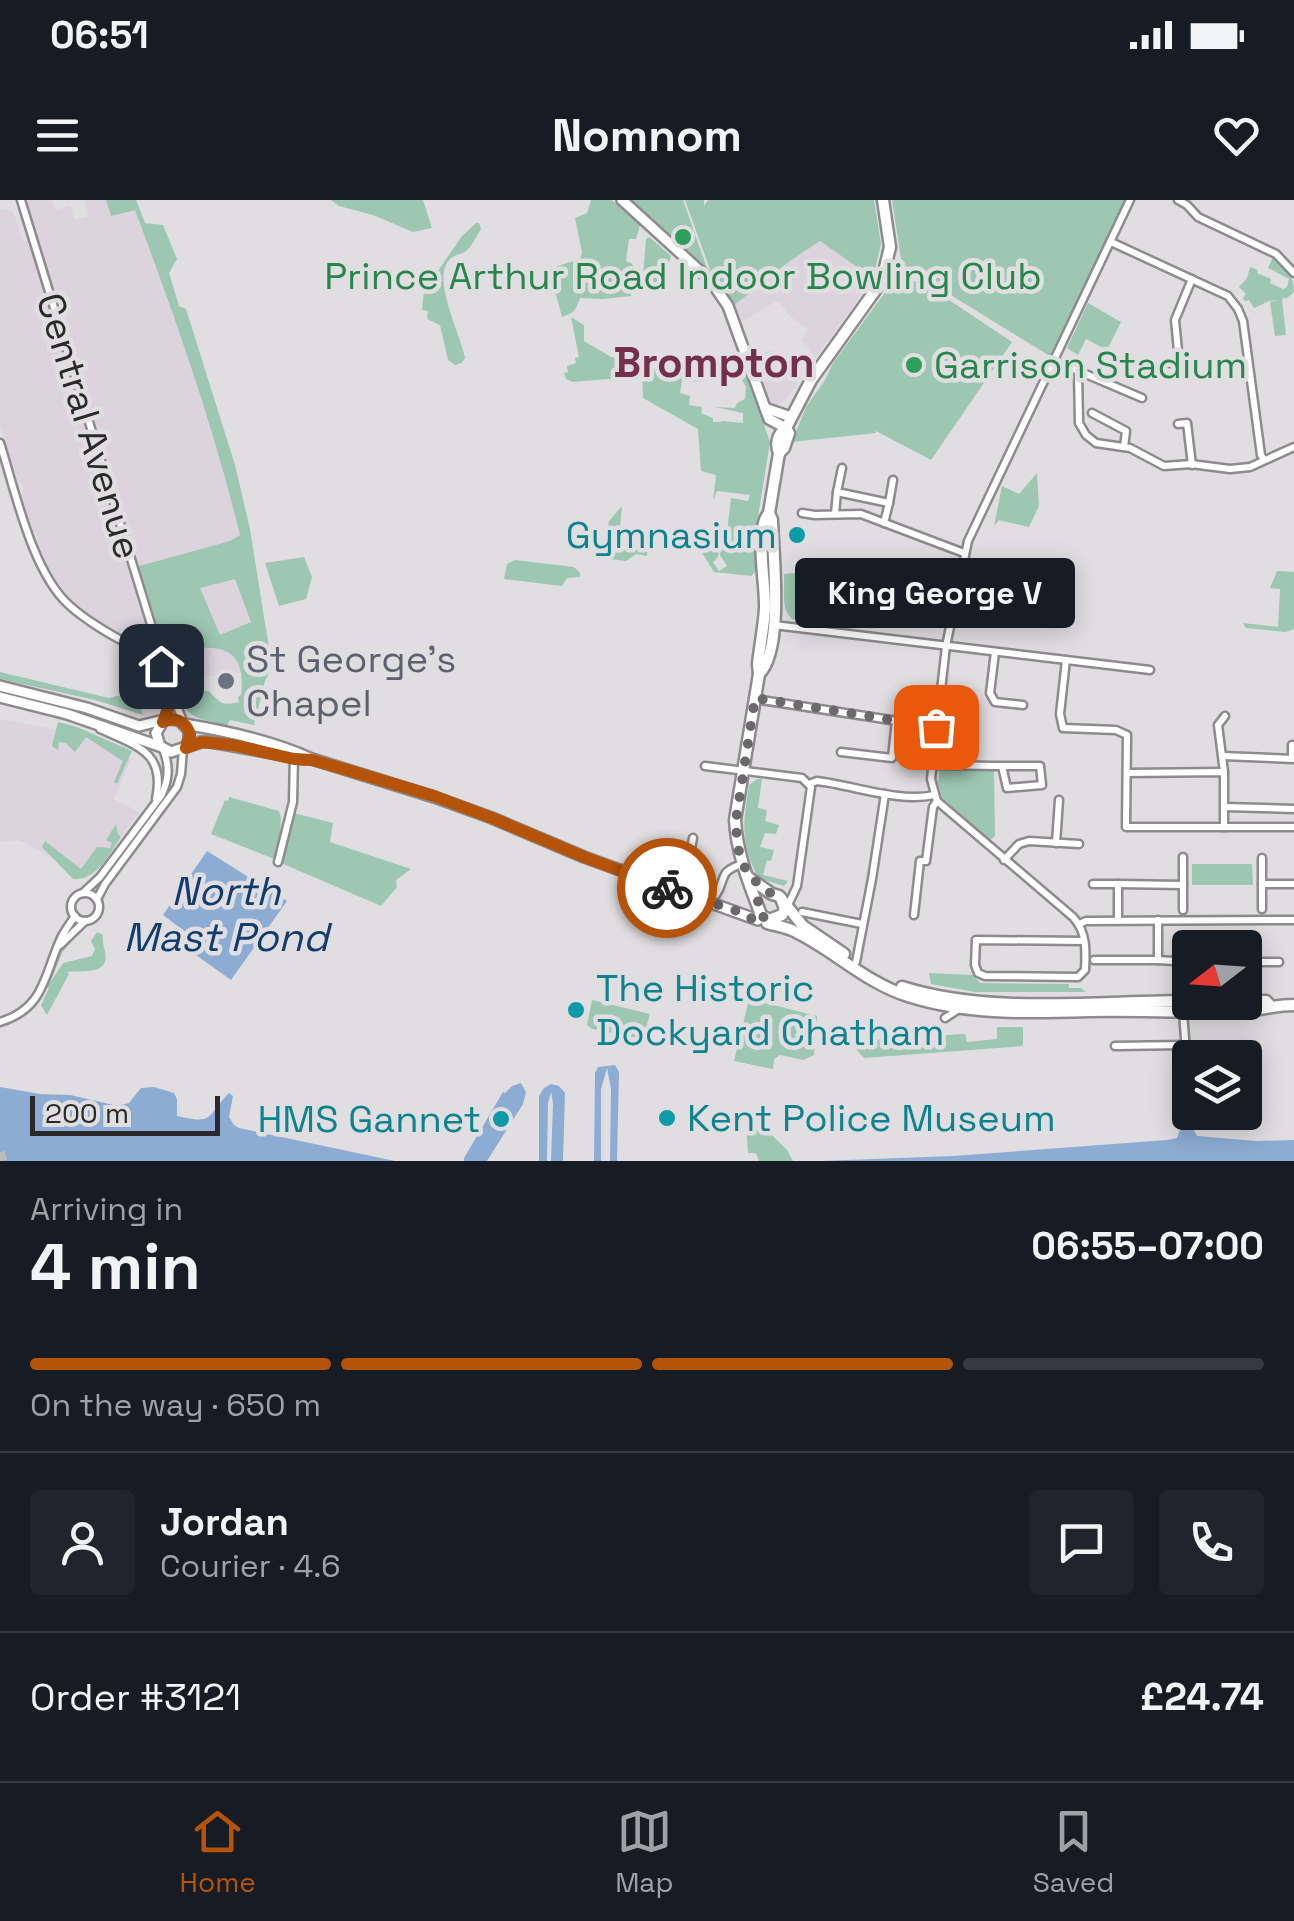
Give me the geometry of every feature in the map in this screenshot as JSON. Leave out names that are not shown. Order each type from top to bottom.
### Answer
[{"type":"main road","points":[[883,200],[890,247],[883,276],[810,380],[776,446],[769,513],[772,520],[765,670],[760,674],[755,698],[736,820],[748,882],[761,915],[768,921],[802,934],[884,986],[911,998],[1037,1012],[1172,1006]]},
{"type":"main road","points":[[749,878],[779,898],[803,926],[856,962],[900,987],[956,1002]]},
{"type":"main road","points":[[757,902],[779,898]]},
{"type":"main road","points":[[768,921],[784,913],[779,898]]},
{"type":"main road","points":[[1262,1001],[1271,1006]]},
{"type":"main road","points":[[1262,1009],[1294,1005]]},
{"type":"street","name":"Central Avenue","points":[[21,200],[154,634],[149,650]]},
{"type":"street","points":[[622,200],[721,294],[768,419],[789,422]]},
{"type":"street","points":[[914,916],[920,861],[926,861],[935,798],[933,765],[946,646],[964,553],[1130,200]]},
{"type":"street","points":[[1178,200],[1206,223],[1276,254],[1294,273]]},
{"type":"street","points":[[1111,242],[1228,296],[1243,322],[1264,460]]},
{"type":"street","points":[[1170,363],[1180,361],[1175,318],[1192,280]]},
{"type":"street","points":[[1055,361],[1142,398]]},
{"type":"street","points":[[1078,372],[1078,420],[1082,430],[1096,443],[1124,447],[1163,465],[1242,469],[1294,448]]},
{"type":"street","points":[[1092,413],[1126,431],[1124,447]]},
{"type":"street","points":[[1178,424],[1191,423],[1192,464]]},
{"type":"street","points":[[0,443],[38,563],[55,590],[69,606],[124,642],[149,650],[161,666],[190,734],[177,787],[97,899]]},
{"type":"street","points":[[835,514],[842,468]]},
{"type":"street","points":[[884,523],[894,480]]},
{"type":"street","points":[[837,492],[888,503]]},
{"type":"street","points":[[802,513],[861,514],[964,553]]},
{"type":"street","points":[[769,625],[1150,670]]},
{"type":"street","points":[[995,652],[990,693],[995,702],[1022,705]]},
{"type":"street","points":[[1066,660],[1062,727],[1127,735],[1126,827],[1294,826]]},
{"type":"street","points":[[0,686],[70,703],[134,725],[175,719],[434,796],[584,857],[743,916],[768,921]]},
{"type":"street","points":[[0,1022],[33,1004],[74,916],[73,900],[100,877],[166,787],[168,766],[156,734],[169,707],[170,692]]},
{"type":"street","points":[[0,696],[90,722],[171,752],[210,742],[294,755]]},
{"type":"street","points":[[755,698],[936,727]]},
{"type":"street","points":[[1224,827],[1224,772],[1218,725],[1225,716]]},
{"type":"street","points":[[840,752],[892,758],[896,720]]},
{"type":"street","points":[[90,722],[143,750],[153,760],[159,782],[151,810]]},
{"type":"street","points":[[1223,756],[1293,758],[1292,745]]},
{"type":"street","points":[[278,862],[292,809],[294,755]]},
{"type":"street","points":[[282,756],[294,776]]},
{"type":"street","points":[[933,765],[1040,766],[1042,785],[1007,788],[1002,766]]},
{"type":"street","points":[[705,766],[935,798],[1080,924],[1084,941],[1084,970],[1078,977],[981,975],[975,967],[972,940],[1084,941]]},
{"type":"street","points":[[1127,773],[1224,772]]},
{"type":"street","points":[[779,898],[798,886],[811,794],[805,781]]},
{"type":"street","points":[[856,962],[885,794]]},
{"type":"street","points":[[1056,843],[1059,800]]},
{"type":"street","points":[[1224,807],[1294,808]]},
{"type":"street","points":[[693,838],[686,876],[688,887],[716,895],[723,873],[742,864]]},
{"type":"street","points":[[1004,860],[1019,844],[1079,844]]},
{"type":"street","points":[[1183,857],[1183,910]]},
{"type":"street","points":[[1262,858],[1262,909]]},
{"type":"street","points":[[779,898],[797,881]]},
{"type":"street","points":[[1094,884],[1183,885]]},
{"type":"street","points":[[1118,884],[1118,920]]},
{"type":"street","points":[[1262,884],[1294,884]]},
{"type":"street","points":[[59,946],[97,915],[97,899],[83,893]]},
{"type":"street","points":[[740,912],[757,902]]},
{"type":"street","points":[[802,912],[862,924]]},
{"type":"street","points":[[74,916],[85,921]]},
{"type":"street","points":[[1080,924],[1084,920],[1294,920]]},
{"type":"street","points":[[1158,920],[1158,960]]},
{"type":"street","points":[[843,953],[859,939]]},
{"type":"street","points":[[1094,960],[1172,961]]},
{"type":"street","points":[[1262,962],[1279,962]]},
{"type":"street","points":[[1114,1046],[1172,1045]]},
{"type":"shaded area","points":[[29,200],[52,200],[55,210],[69,206],[68,200],[75,220],[89,216],[84,200],[136,200],[187,340],[247,528],[273,669],[184,679],[169,674],[157,649],[128,640],[72,605],[47,568],[21,494],[25,487],[17,480],[0,426],[0,210],[11,210],[23,241],[27,241],[17,209]]},
{"type":"shaded area","points":[[820,241],[873,278],[786,399],[772,404],[754,364],[767,351],[773,351],[796,368],[811,349],[801,341],[808,330],[777,301],[739,323],[733,306]]},
{"type":"shaded area","points":[[0,719],[86,735],[131,759],[114,799],[139,812],[104,860],[83,876],[26,843],[0,842]]},
{"type":"green space","points":[[106,200],[136,200],[145,223],[163,225],[177,259],[169,273],[179,306],[186,309],[235,465],[250,529],[272,667],[254,725],[230,720],[227,726],[197,718],[187,710],[179,695],[195,689],[209,691],[222,703],[239,702],[239,667],[235,658],[218,649],[178,653],[162,642],[136,567],[240,535],[192,371],[135,210],[111,216]],"holes":[[[235,579],[251,622],[220,635],[200,588]]]},
{"type":"green space","points":[[331,200],[423,200],[432,228],[413,232]]},
{"type":"green space","points":[[591,200],[612,200],[640,225],[636,239],[629,239],[626,261],[635,269],[631,296],[580,298],[574,310],[562,317],[549,269],[580,259],[575,218],[587,213]]},
{"type":"green space","name":"Prince Arthur Road Indoor Bowling Club","points":[[629,200],[683,200],[708,271],[701,266]]},
{"type":"green space","points":[[685,200],[704,200],[704,206],[708,200],[874,200],[881,244],[873,278],[820,241],[733,306],[712,275]]},
{"type":"green space","points":[[892,200],[1126,200],[1053,358],[902,265]]},
{"type":"green space","points":[[476,223],[481,229],[473,243],[449,260],[444,272],[446,296],[465,358],[455,365],[448,360],[440,325],[427,319],[428,311],[422,310],[424,291],[462,236]]},
{"type":"green space","points":[[649,237],[671,256],[667,270],[660,272],[666,276],[665,286],[660,290],[642,289]]},
{"type":"green space","points":[[1273,257],[1288,272],[1294,287],[1294,292],[1282,300],[1286,335],[1275,336],[1270,302],[1278,300],[1269,301],[1254,308],[1249,300],[1245,301],[1246,294],[1239,287],[1250,267],[1271,279],[1270,283],[1287,287],[1289,279],[1268,268]]},
{"type":"green space","name":"Garrison Stadium","points":[[897,272],[937,292],[1012,342],[931,460],[876,431],[792,442],[806,407],[833,363]]},
{"type":"green space","points":[[1088,303],[1121,322],[1107,350],[1086,339],[1078,355],[1067,348]]},
{"type":"green space","points":[[571,317],[584,325],[584,341],[626,361],[635,374],[573,382],[566,379],[567,366],[579,357]]},
{"type":"green space","points":[[650,369],[681,373],[704,382],[682,380],[680,393],[690,396],[689,405],[702,407],[701,413],[713,418],[713,422],[743,423],[743,413],[715,407],[735,408],[745,399],[742,380],[747,376],[770,442],[757,523],[757,570],[751,576],[714,572],[697,545],[698,537],[720,540],[718,557],[713,562],[719,571],[727,566],[720,555],[722,540],[726,540],[731,498],[748,501],[750,495],[717,491],[713,500],[716,475],[701,471],[698,429],[643,398],[642,374]]},
{"type":"green space","points":[[1037,473],[1039,506],[1029,527],[999,520],[994,526],[1002,486],[1019,494]]},
{"type":"green space","points":[[622,506],[620,527],[649,534],[647,556],[636,554],[626,561],[602,558],[609,521]]},
{"type":"green space","points":[[304,557],[312,577],[306,599],[279,606],[265,563]]},
{"type":"green space","points":[[515,560],[574,567],[580,577],[567,578],[562,586],[504,579],[507,564]]},
{"type":"green space","points":[[1277,571],[1294,572],[1294,629],[1286,632],[1246,628],[1243,623],[1278,627],[1280,589],[1270,588]]},
{"type":"green space","points":[[833,572],[832,614],[811,617],[810,625],[800,623],[785,608],[784,574]]},
{"type":"green space","points":[[0,672],[109,698],[136,691],[143,715],[0,679]]},
{"type":"green space","points":[[58,722],[132,751],[117,784],[114,782],[123,761],[86,737],[75,752],[66,743],[59,742],[58,750],[52,746]]},
{"type":"green space","points":[[940,767],[994,767],[995,836],[990,840],[942,798]]},
{"type":"green space","points":[[762,779],[758,808],[767,810],[765,821],[779,825],[776,834],[765,833],[760,847],[774,850],[763,875],[788,881],[784,886],[758,878],[748,853],[745,811],[749,785]]},
{"type":"green space","points":[[229,797],[279,811],[279,861],[211,834]]},
{"type":"green space","points":[[293,813],[333,823],[330,842],[411,869],[396,880],[397,887],[381,906],[281,863]]},
{"type":"green space","points":[[116,824],[121,837],[102,865],[89,876],[73,879],[42,847],[45,841],[81,869],[97,847],[110,848],[112,843],[106,840]]},
{"type":"green space","points":[[1192,864],[1252,864],[1253,885],[1192,885]]},
{"type":"green space","points":[[97,932],[103,935],[103,965],[94,970],[67,972],[47,1015],[41,1005],[57,957],[76,933],[62,953],[50,983],[63,963],[92,956],[95,949],[91,941]]},
{"type":"green space","points":[[929,973],[973,975],[980,983],[1069,984],[1069,988],[1086,992],[975,992],[931,984]]},
{"type":"green space","points":[[749,999],[817,1016],[814,1055],[803,1060],[780,1055],[774,1059],[773,1069],[734,1061]]},
{"type":"green space","points":[[592,1000],[650,1014],[643,1039],[592,1029],[587,1025]]},
{"type":"green space","points":[[908,1027],[928,1031],[929,1036],[965,1034],[967,1042],[997,1039],[997,1027],[1023,1027],[1023,1046],[864,1058],[856,1049]]},
{"type":"green space","points":[[745,1109],[787,1150],[793,1161],[759,1161],[756,1153],[748,1153]]},
{"type":"water","name":"North Mast Pond","points":[[207,851],[287,901],[231,980],[182,945],[188,934],[163,915]]},
{"type":"water","points":[[615,1065],[619,1072],[617,1161],[610,1161],[611,1089],[607,1068],[601,1089],[601,1161],[594,1161],[595,1073],[598,1067]]},
{"type":"water","points":[[521,1083],[526,1092],[523,1104],[487,1161],[464,1161],[503,1092]]},
{"type":"water","points":[[551,1084],[565,1093],[563,1161],[551,1161],[551,1092],[547,1161],[539,1161],[539,1096]]},
{"type":"water","points":[[0,1087],[70,1095],[118,1106],[129,1103],[141,1088],[154,1087],[174,1093],[177,1116],[198,1119],[209,1116],[229,1093],[233,1096],[229,1117],[239,1128],[395,1161],[0,1161]]},
{"type":"water","points":[[1180,1130],[1194,1130],[1197,1136],[1294,1140],[1294,1161],[820,1161],[953,1156],[1177,1138]]},
{"type":"tunnel","points":[[0,1152],[2,1161]]},
{"type":"way so far","points":[[667,888],[743,916],[766,919],[757,902],[772,894],[748,877],[736,833],[755,698],[936,727]]},
{"type":"place","name":"Prince Arthur Road Indoor Bowling Club","points":[[683,237]]},
{"type":"place","name":"Garrison Stadium","points":[[914,365]]},
{"type":"place","name":"Gymnasium","points":[[797,535]]},
{"type":"place","name":"St George's Chapel","points":[[226,681]]},
{"type":"place","name":"King George V","points":[[936,727]]},
{"type":"place","name":"The Historic Dockyard Chatham","points":[[576,1010]]},
{"type":"place","name":"Kent Police Museum","points":[[667,1118]]},
{"type":"place","name":"HMS Gannet","points":[[501,1119]]},
{"type":"district","name":"Brompton","points":[[714,362]]},
{"type":"route","points":[[161,666],[170,692],[163,722],[175,719],[184,724],[190,734],[186,748],[202,742],[233,745],[344,769],[434,796],[667,888]]}]
